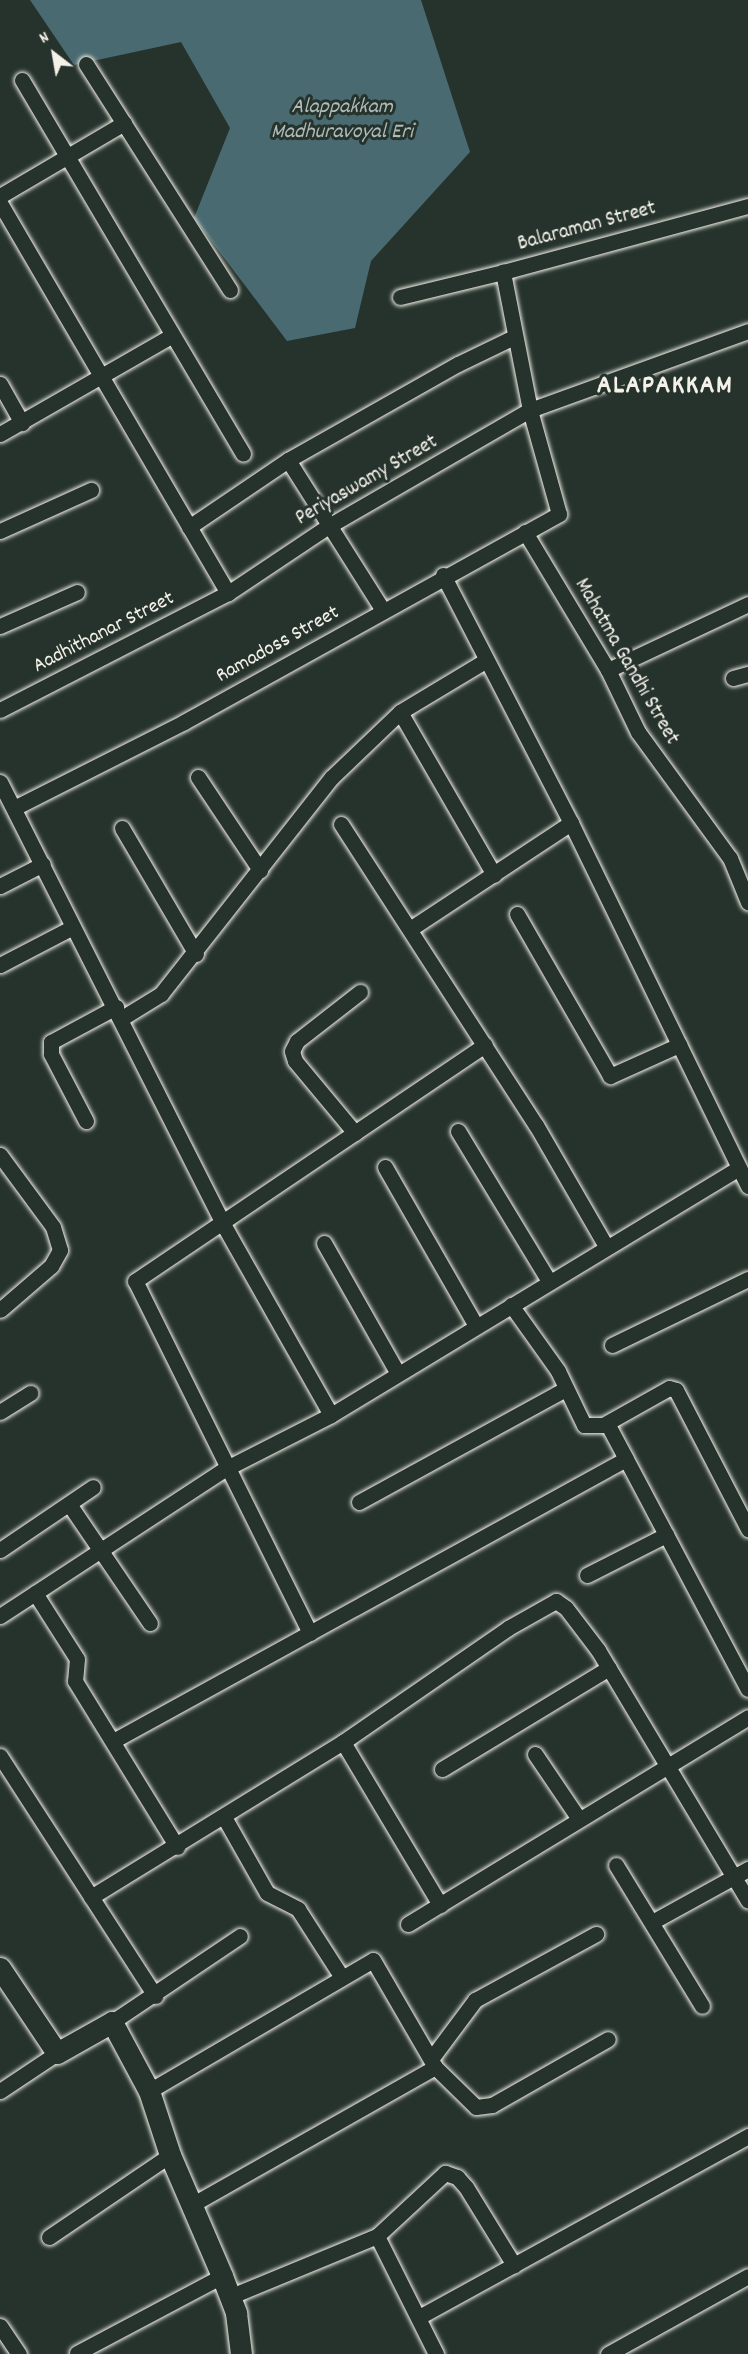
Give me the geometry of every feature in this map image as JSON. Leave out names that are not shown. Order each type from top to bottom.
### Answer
[{"type":"street","points":[[86,64],[230,290]]},
{"type":"street","points":[[22,80],[171,336],[243,453]]},
{"type":"street","points":[[0,196],[124,123]]},
{"type":"street","points":[[0,203],[228,593]]},
{"type":"street","name":"Balaraman Street","points":[[559,514],[530,410],[503,272],[748,206]]},
{"type":"street","points":[[400,297],[503,272]]},
{"type":"street","name":"Periyaswamy Street","points":[[228,593],[327,527],[530,410],[748,331]]},
{"type":"street","points":[[0,434],[171,336]]},
{"type":"street","points":[[189,527],[288,460],[458,364],[514,337]]},
{"type":"street","points":[[0,384],[22,423]]},
{"type":"street","points":[[288,460],[327,527],[383,610]]},
{"type":"street","points":[[0,531],[92,490]]},
{"type":"street","name":"Ramadoss Street","points":[[14,808],[184,722],[443,575],[559,514]]},
{"type":"street","name":"Mahatma Gandhi Street","points":[[525,532],[608,670],[638,732],[729,858],[748,902]]},
{"type":"street","points":[[443,575],[485,661],[571,823],[748,1186]]},
{"type":"street","points":[[0,626],[77,592]]},
{"type":"street","name":"Aadhithanar Street","points":[[0,710],[228,593]]},
{"type":"street","points":[[608,670],[748,604]]},
{"type":"street","points":[[86,1121],[51,1054],[51,1042],[161,994],[196,954],[331,778],[400,711],[485,661]]},
{"type":"street","points":[[400,711],[494,875]]},
{"type":"street","points":[[198,777],[260,870]]},
{"type":"street","points":[[1,786],[119,1012],[223,1224],[331,1415]]},
{"type":"street","points":[[410,929],[571,823]]},
{"type":"street","points":[[341,824],[485,1045],[606,1246]]},
{"type":"street","points":[[122,828],[196,954]]},
{"type":"street","points":[[0,886],[43,864]]},
{"type":"street","points":[[517,914],[610,1076],[679,1045]]},
{"type":"street","points":[[0,965],[73,927]]},
{"type":"street","points":[[355,1133],[295,1061],[292,1051],[297,1041],[360,992]]},
{"type":"street","points":[[310,1633],[225,1469],[135,1281],[223,1224],[485,1045]]},
{"type":"street","points":[[458,1131],[549,1281]]},
{"type":"street","points":[[0,1155],[58,1237],[60,1250],[51,1266],[20,1296],[0,1310]]},
{"type":"street","points":[[385,1167],[476,1326]]},
{"type":"street","points":[[0,1616],[225,1469],[331,1415],[606,1246],[739,1168]]},
{"type":"street","points":[[324,1243],[398,1374]]},
{"type":"street","points":[[612,1345],[748,1279]]},
{"type":"street","points":[[511,1305],[558,1371],[585,1427],[604,1424],[669,1388],[676,1389],[748,1529]]},
{"type":"street","points":[[359,1502],[565,1389]]},
{"type":"street","points":[[0,1412],[30,1393]]},
{"type":"street","points":[[604,1424],[626,1459],[748,1689]]},
{"type":"street","points":[[113,1741],[626,1459]]},
{"type":"street","points":[[0,1550],[93,1487]]},
{"type":"street","points":[[69,1504],[150,1623]]},
{"type":"street","points":[[587,1575],[666,1534]]},
{"type":"street","points":[[35,1593],[77,1659],[75,1681],[177,1847]]},
{"type":"street","points":[[91,1897],[177,1847],[343,1742],[549,1603],[556,1601],[566,1608],[609,1668],[748,1901]]},
{"type":"street","points":[[442,1769],[609,1668]]},
{"type":"street","points":[[408,1924],[748,1717]]},
{"type":"street","points":[[343,1742],[440,1905]]},
{"type":"street","points":[[535,1754],[579,1819]]},
{"type":"street","points":[[0,1756],[155,1996]]},
{"type":"street","points":[[225,1817],[267,1893],[298,1910],[341,1976]]},
{"type":"street","points":[[616,1865],[702,2006]]},
{"type":"street","points":[[652,1922],[748,1869]]},
{"type":"street","points":[[193,2204],[433,2063],[475,2000],[596,1934]]},
{"type":"street","points":[[0,2091],[57,2052],[155,1996],[240,1936]]},
{"type":"street","points":[[149,2091],[341,1976],[373,1960],[433,2063],[476,2107],[483,2108],[608,2039]]},
{"type":"street","points":[[0,1968],[57,2052]]},
{"type":"street","points":[[112,2022],[149,2091],[170,2155],[222,2276],[230,2297],[241,2354]]},
{"type":"street","points":[[419,2317],[748,2136]]},
{"type":"street","points":[[49,2237],[170,2155]]},
{"type":"street","points":[[230,2297],[377,2236],[438,2178],[451,2174],[466,2187],[514,2265]]},
{"type":"street","points":[[377,2236],[436,2354]]},
{"type":"street","points":[[77,2353],[222,2276]]},
{"type":"street","points":[[608,2354],[748,2276]]},
{"type":"street","points":[[0,2326],[19,2354]]},
{"type":"water","name":"Alappakkam Madhuravoyal Eri","points":[[30,0],[421,0],[470,152],[371,261],[355,328],[287,341],[194,218],[230,128],[181,42],[74,65]]},
{"type":"district","name":"ALAPAKKAM","points":[[665,387]]}]
